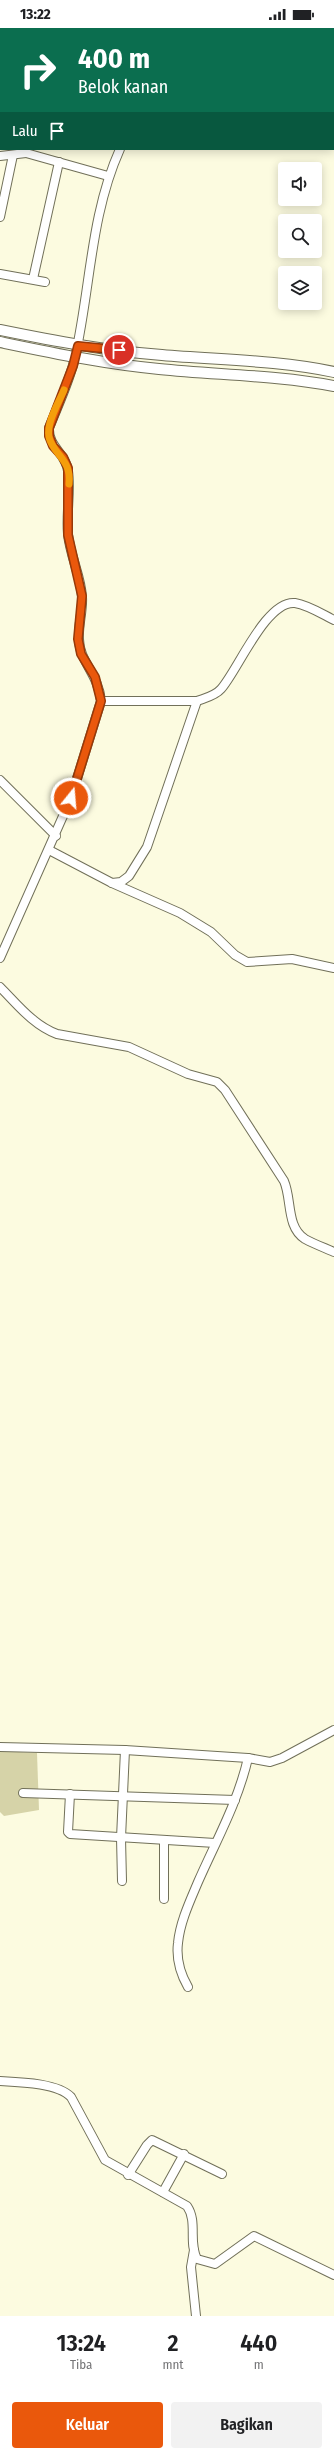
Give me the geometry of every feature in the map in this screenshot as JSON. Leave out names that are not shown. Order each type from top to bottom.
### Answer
[{"type":"street","points":[[0,958],[56,836],[71,798],[101,701],[95,677],[81,654],[78,639],[82,596],[68,535],[68,468],[49,436],[49,428],[75,358],[99,210],[108,176],[120,150]]},
{"type":"street","points":[[0,156],[13,156],[26,151],[108,176]]},
{"type":"street","points":[[0,217],[13,156]]},
{"type":"street","points":[[33,279],[59,162]]},
{"type":"street","points":[[0,274],[45,282]]},
{"type":"street","points":[[0,330],[78,346],[160,355],[289,364],[334,372]]},
{"type":"street","points":[[0,342],[75,358],[160,369],[297,379],[334,386]]},
{"type":"street","points":[[101,701],[197,701],[209,697],[221,689],[261,627],[279,607],[295,603],[334,620]]},
{"type":"street","points":[[112,883],[121,882],[129,876],[147,847],[197,701]]},
{"type":"street","points":[[0,780],[56,836]]},
{"type":"street","points":[[49,850],[112,883],[180,913],[211,932],[235,955],[248,962],[292,959],[334,968]]},
{"type":"street","points":[[0,987],[45,1030],[57,1034],[122,1045],[188,1074],[217,1082],[225,1090],[284,1181],[289,1195],[294,1227],[304,1238],[334,1252]]},
{"type":"street","points":[[0,1747],[125,1750],[248,1758],[270,1762],[334,1730]]},
{"type":"street","points":[[122,1881],[121,1838],[125,1750]]},
{"type":"street","points":[[188,1987],[180,1970],[178,1943],[188,1906],[235,1800],[248,1758]]},
{"type":"street","points":[[23,1793],[124,1795],[235,1800]]},
{"type":"street","points":[[70,1794],[70,1834],[215,1843]]},
{"type":"street","points":[[164,1841],[164,1899]]},
{"type":"street","points":[[0,2081],[54,2088],[67,2092],[102,2157],[128,2174],[183,2203],[190,2210],[193,2217],[194,2250],[191,2266],[196,2316]]},
{"type":"street","points":[[128,2174],[146,2144],[152,2140],[184,2154],[222,2174]]},
{"type":"street","points":[[163,2192],[184,2154]]},
{"type":"street","points":[[194,2250],[197,2259],[215,2264],[254,2236],[334,2275]]},
{"type":"shaded area","points":[[0,1751],[37,1753],[39,1810],[4,1816],[0,1812]]},
{"type":"slow traffic","points":[[64,390],[49,428],[49,436],[53,446],[63,457],[68,468],[69,484]]},
{"type":"route","points":[[71,798],[101,701],[100,689],[90,667],[81,654],[78,639],[82,613],[82,596],[68,535],[67,502],[70,481],[68,468],[63,457],[53,446],[49,436],[49,428],[73,366],[78,346],[119,350]]}]
